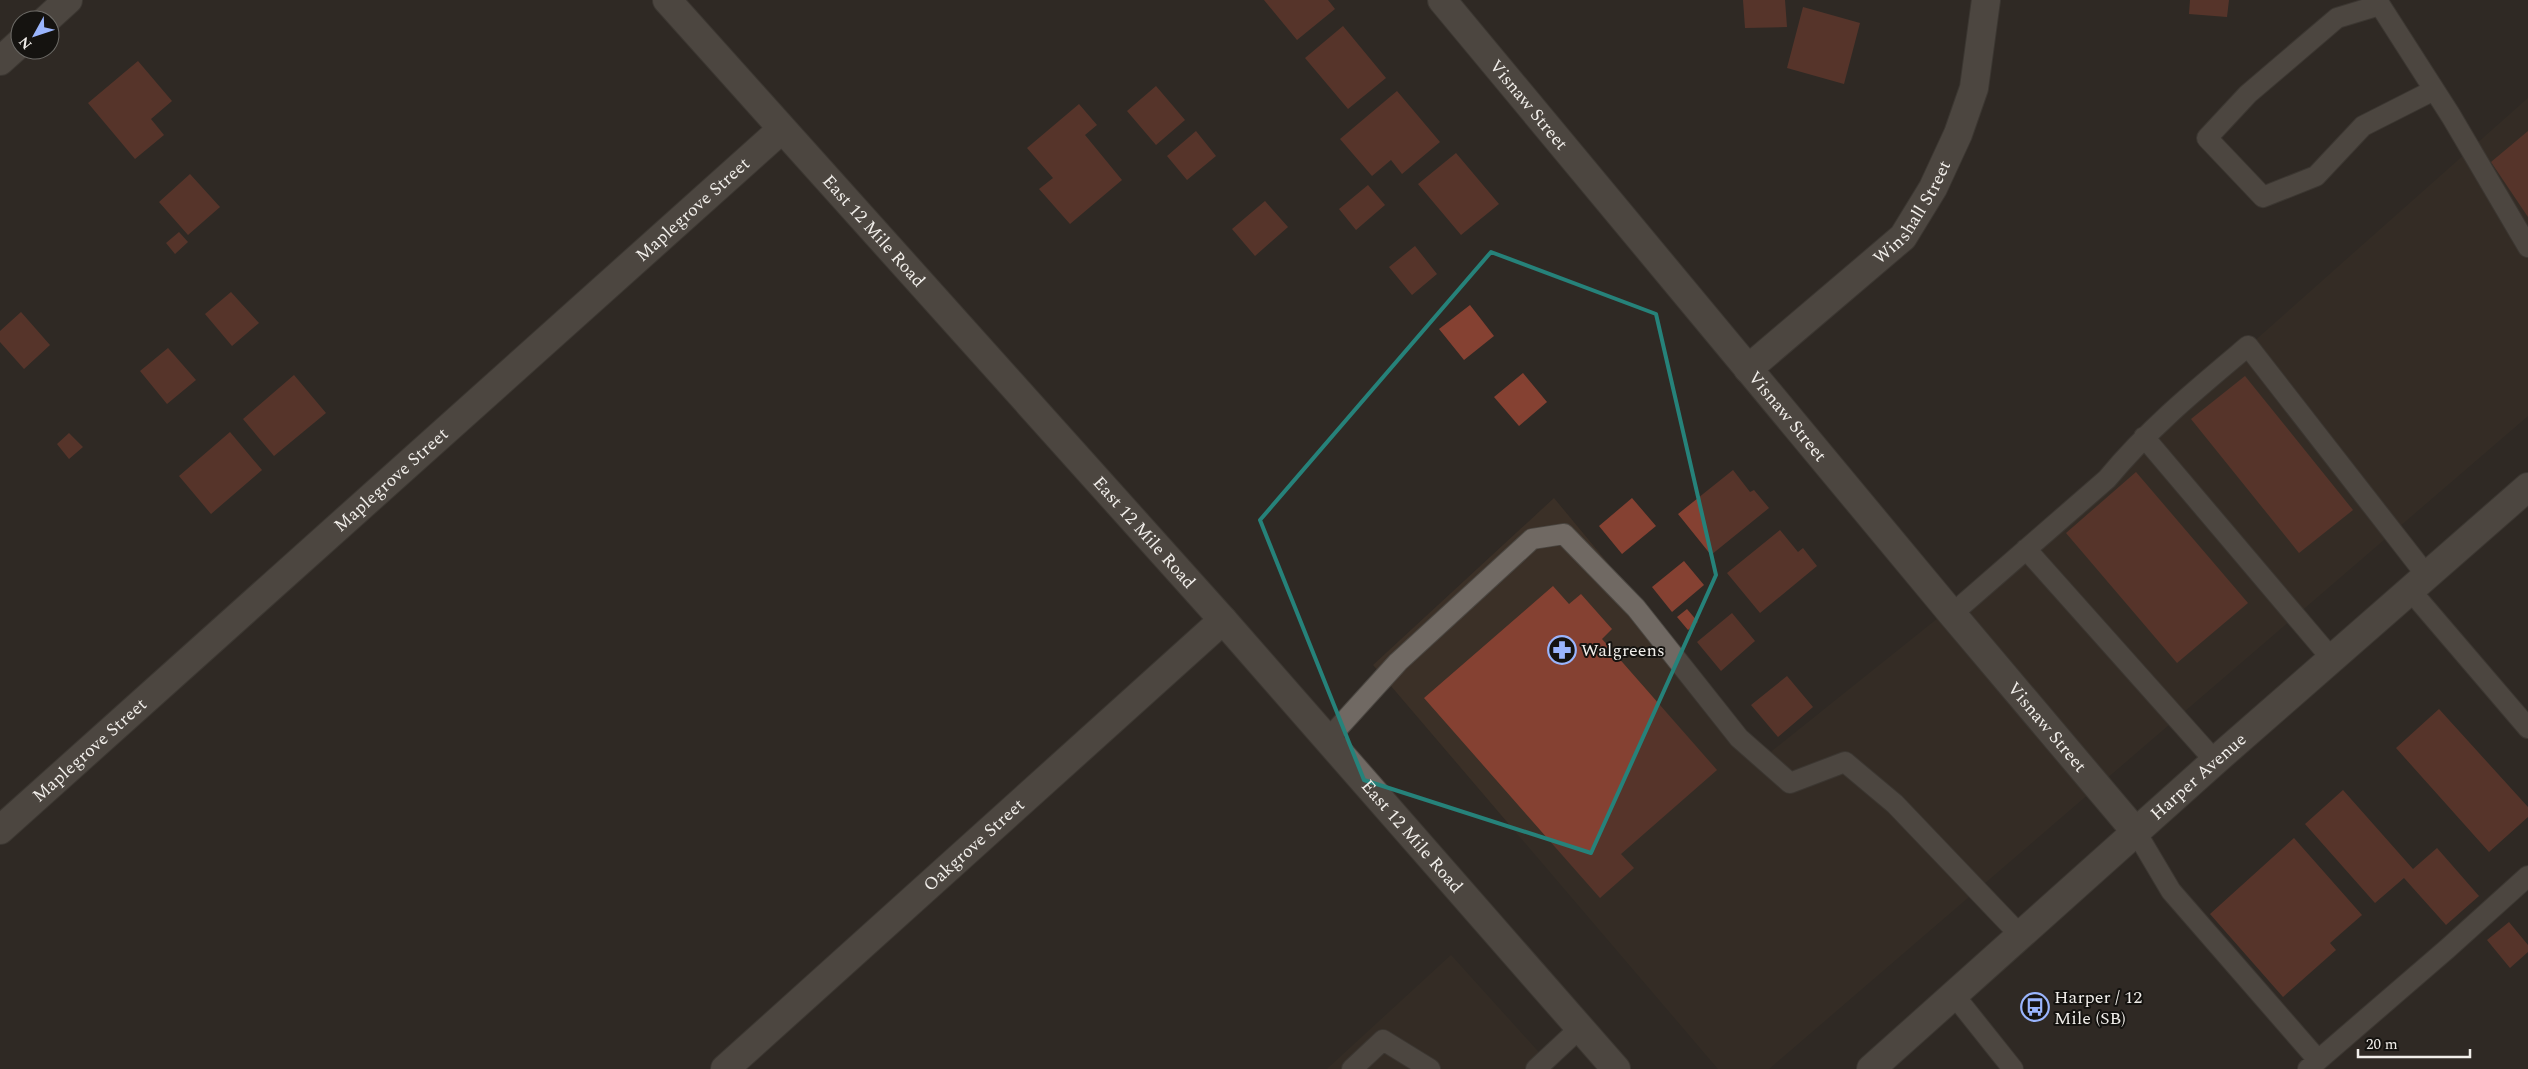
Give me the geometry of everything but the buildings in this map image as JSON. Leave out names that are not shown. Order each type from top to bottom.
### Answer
[{"type":"street","points":[[57,10],[68,0]]},
{"type":"street","name":"East 12 Mile Road","points":[[668,0],[1223,620],[1616,1069]]},
{"type":"street","name":"Visnaw Street","points":[[1442,0],[1952,614],[2136,832]]},
{"type":"street","name":"Winshall Street","points":[[1748,369],[1903,237],[1933,188],[1961,125],[1974,88],[1986,0]]},
{"type":"street","points":[[0,61],[10,52]]},
{"type":"street","name":"Maplegrove Street","points":[[0,830],[782,129]]},
{"type":"street","name":"Harper Avenue","points":[[1871,1069],[2215,761],[2528,487]]},
{"type":"street","name":"Oakgrove Street","points":[[725,1069],[1223,620]]},
{"type":"lane","points":[[2434,90],[2363,126],[2316,176],[2263,197],[2207,138],[2248,94],[2337,18],[2380,5],[2434,90],[2528,247]]},
{"type":"lane","points":[[1952,614],[2107,479],[2169,412],[2248,346],[2418,583],[2528,728]]},
{"type":"lane","points":[[2144,437],[2332,659]]},
{"type":"lane","points":[[1328,739],[1398,662],[1532,540],[1564,534],[1636,608],[1739,738],[1790,783],[1844,762],[1894,804],[2020,935]]},
{"type":"lane","points":[[2026,549],[2215,761]]},
{"type":"lane","points":[[2136,832],[2171,891],[2313,1064],[2447,949],[2528,876]]},
{"type":"lane","points":[[1954,994],[2013,1069]]},
{"type":"lane","points":[[1536,1069],[1580,1028]]},
{"type":"lane","points":[[1352,1069],[1383,1040],[1430,1069]]},
{"type":"highlighted area","points":[[1491,252],[1656,314],[1716,575],[1591,853],[1364,780],[1260,520]]},
{"type":"shaded area","points":[[2528,98],[2528,416],[1769,1069],[1718,1069],[1373,665],[1554,498],[1767,755],[1983,582]]},
{"type":"shaded area","points":[[1451,955],[1554,1069],[1327,1069]]},
{"type":"place","name":"Walgreens","points":[[1562,650]]},
{"type":"place","name":"Harper / 12 Mile (SB)","points":[[2035,1007]]}]
